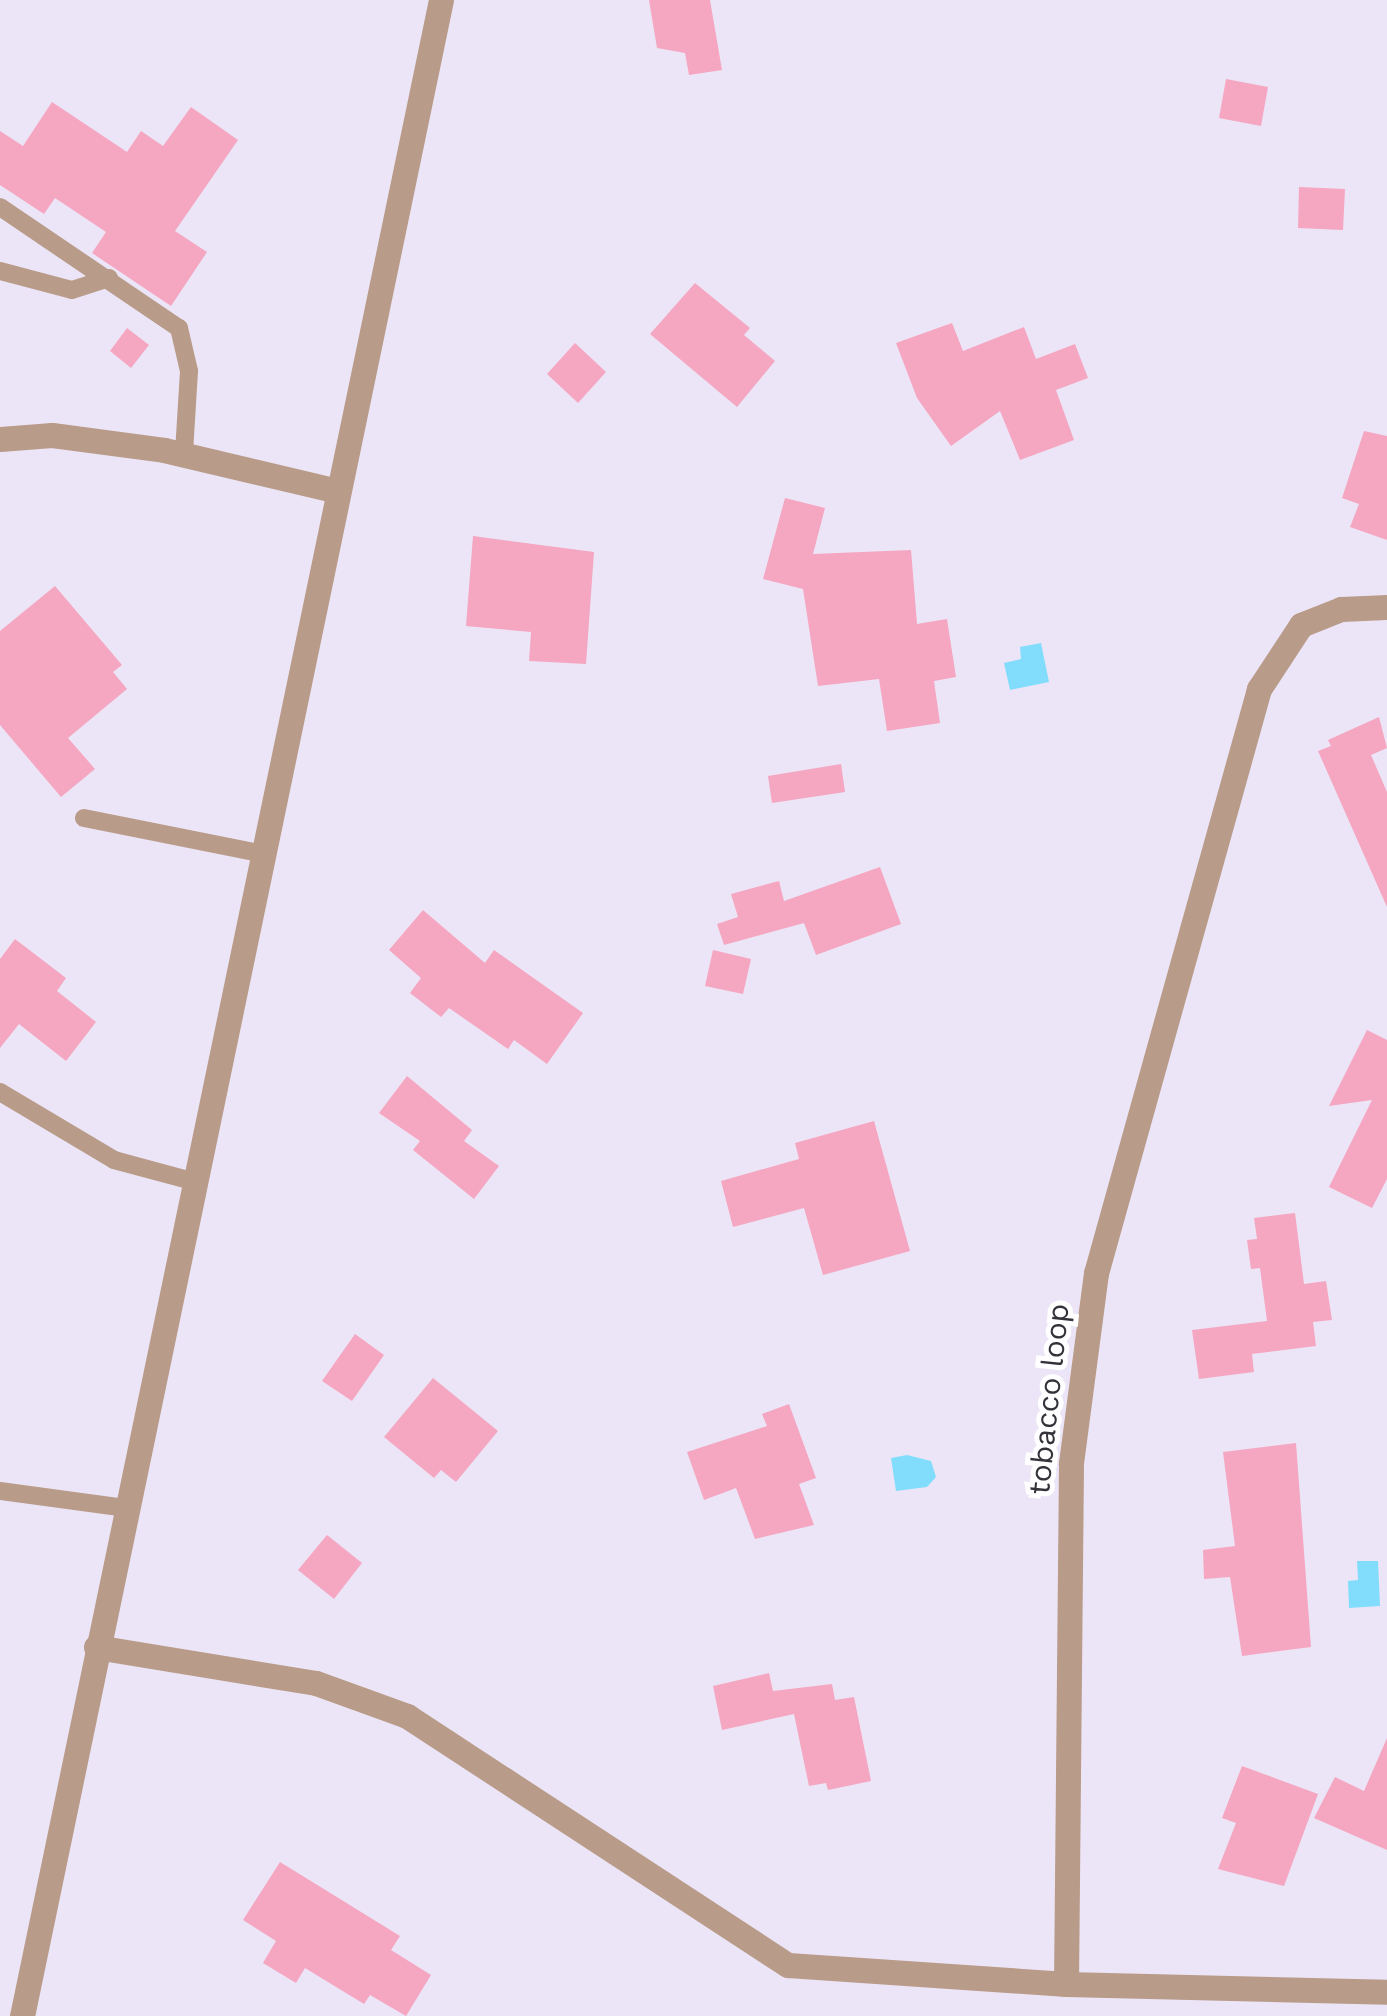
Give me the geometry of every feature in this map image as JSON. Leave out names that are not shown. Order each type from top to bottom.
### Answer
[{"type":"street","points":[[22,2016],[125,1508],[199,1183],[440,0]]},
{"type":"street","points":[[0,439],[52,435],[184,453],[338,491]]},
{"type":"street","name":"tobacco loop","points":[[1066,1984],[1071,1464],[1096,1273],[1259,689],[1300,625],[1342,608],[1387,607]]},
{"type":"street","points":[[96,1647],[316,1683],[407,1716],[788,1965],[1066,1984],[1387,1992]]},
{"type":"lane","points":[[0,207],[179,328],[188,371],[184,453]]},
{"type":"lane","points":[[0,271],[72,290],[108,278]]},
{"type":"lane","points":[[84,818],[264,854]]},
{"type":"lane","points":[[0,1092],[114,1160],[199,1183]]},
{"type":"lane","points":[[0,1491],[125,1508]]},
{"type":"water","points":[[1041,643],[1049,682],[1010,690],[1004,663],[1021,659],[1020,647]]},
{"type":"water","points":[[907,1455],[931,1461],[936,1477],[927,1487],[896,1491],[891,1458]]},
{"type":"water","points":[[1357,1561],[1378,1561],[1380,1606],[1349,1608],[1348,1581],[1358,1580]]},
{"type":"building","points":[[649,0],[710,0],[722,70],[689,75],[685,53],[657,48]]},
{"type":"building","points":[[1226,79],[1268,87],[1261,126],[1219,118]]},
{"type":"building","points":[[52,102],[127,152],[141,131],[163,146],[191,107],[238,140],[175,231],[207,252],[171,306],[92,253],[106,232],[55,198],[44,214],[0,185],[0,131],[23,146]]},
{"type":"building","points":[[1299,187],[1345,189],[1343,230],[1298,228]]},
{"type":"building","points":[[695,283],[750,328],[744,335],[775,361],[737,407],[650,334]]},
{"type":"building","points":[[952,323],[963,351],[1024,327],[1036,359],[1075,344],[1088,378],[1056,390],[1074,440],[1020,460],[1000,411],[951,446],[917,398],[896,343]]},
{"type":"building","points":[[127,328],[149,345],[131,368],[110,351]]},
{"type":"building","points":[[575,343],[606,372],[578,403],[547,374]]},
{"type":"building","points":[[1364,431],[1387,436],[1387,540],[1350,527],[1359,504],[1342,498]]},
{"type":"building","points":[[785,498],[825,508],[813,554],[911,550],[917,624],[947,619],[956,677],[934,681],[940,723],[887,731],[879,679],[818,686],[803,589],[763,579]]},
{"type":"building","points":[[473,536],[594,552],[586,664],[529,661],[531,632],[466,626]]},
{"type":"building","points":[[55,586],[122,665],[113,672],[127,689],[68,738],[95,769],[61,797],[0,725],[0,631]]},
{"type":"building","points":[[1379,717],[1387,748],[1371,755],[1387,792],[1387,907],[1318,751],[1331,746],[1328,740]]},
{"type":"building","points":[[841,764],[845,792],[772,803],[768,776]]},
{"type":"building","points":[[880,867],[901,924],[816,955],[804,923],[724,945],[717,924],[738,917],[731,894],[779,881],[784,901]]},
{"type":"building","points":[[423,910],[485,963],[494,950],[583,1013],[547,1064],[514,1040],[508,1049],[449,1008],[441,1017],[410,993],[421,978],[389,950]]},
{"type":"building","points":[[15,939],[66,978],[57,991],[96,1022],[66,1061],[19,1024],[0,1048],[0,959]]},
{"type":"building","points":[[713,950],[751,959],[743,994],[705,986]]},
{"type":"building","points":[[1367,1030],[1387,1040],[1387,1179],[1372,1208],[1329,1187],[1372,1100],[1329,1106]]},
{"type":"building","points":[[407,1076],[472,1130],[464,1141],[499,1166],[474,1199],[413,1150],[420,1141],[379,1113]]},
{"type":"building","points":[[874,1121],[910,1251],[823,1275],[804,1208],[733,1227],[721,1181],[799,1159],[795,1143]]},
{"type":"building","points":[[1295,1213],[1304,1284],[1326,1281],[1332,1320],[1313,1322],[1316,1346],[1252,1354],[1254,1372],[1199,1379],[1192,1330],[1267,1321],[1260,1268],[1251,1269],[1247,1240],[1257,1239],[1254,1218]]},
{"type":"building","points":[[355,1334],[384,1355],[352,1401],[322,1381]]},
{"type":"building","points":[[433,1378],[498,1431],[456,1482],[441,1470],[434,1478],[384,1437]]},
{"type":"building","points":[[789,1404],[816,1478],[799,1484],[814,1525],[755,1539],[736,1488],[704,1500],[687,1452],[767,1426],[762,1414]]},
{"type":"building","points":[[1296,1443],[1311,1647],[1242,1656],[1230,1577],[1204,1579],[1203,1550],[1235,1546],[1223,1452]]},
{"type":"building","points":[[327,1535],[362,1563],[334,1599],[298,1570]]},
{"type":"building","points":[[769,1673],[773,1691],[832,1684],[835,1700],[854,1697],[871,1781],[828,1790],[826,1783],[809,1786],[794,1714],[722,1730],[713,1686]]},
{"type":"building","points":[[1387,1738],[1387,1850],[1314,1818],[1335,1777],[1364,1791]]},
{"type":"building","points":[[1242,1766],[1318,1794],[1284,1886],[1218,1869],[1236,1823],[1222,1818]]},
{"type":"building","points":[[280,1862],[400,1936],[391,1950],[431,1975],[406,2016],[370,1995],[364,2004],[305,1968],[296,1983],[263,1963],[276,1941],[243,1920]]}]
